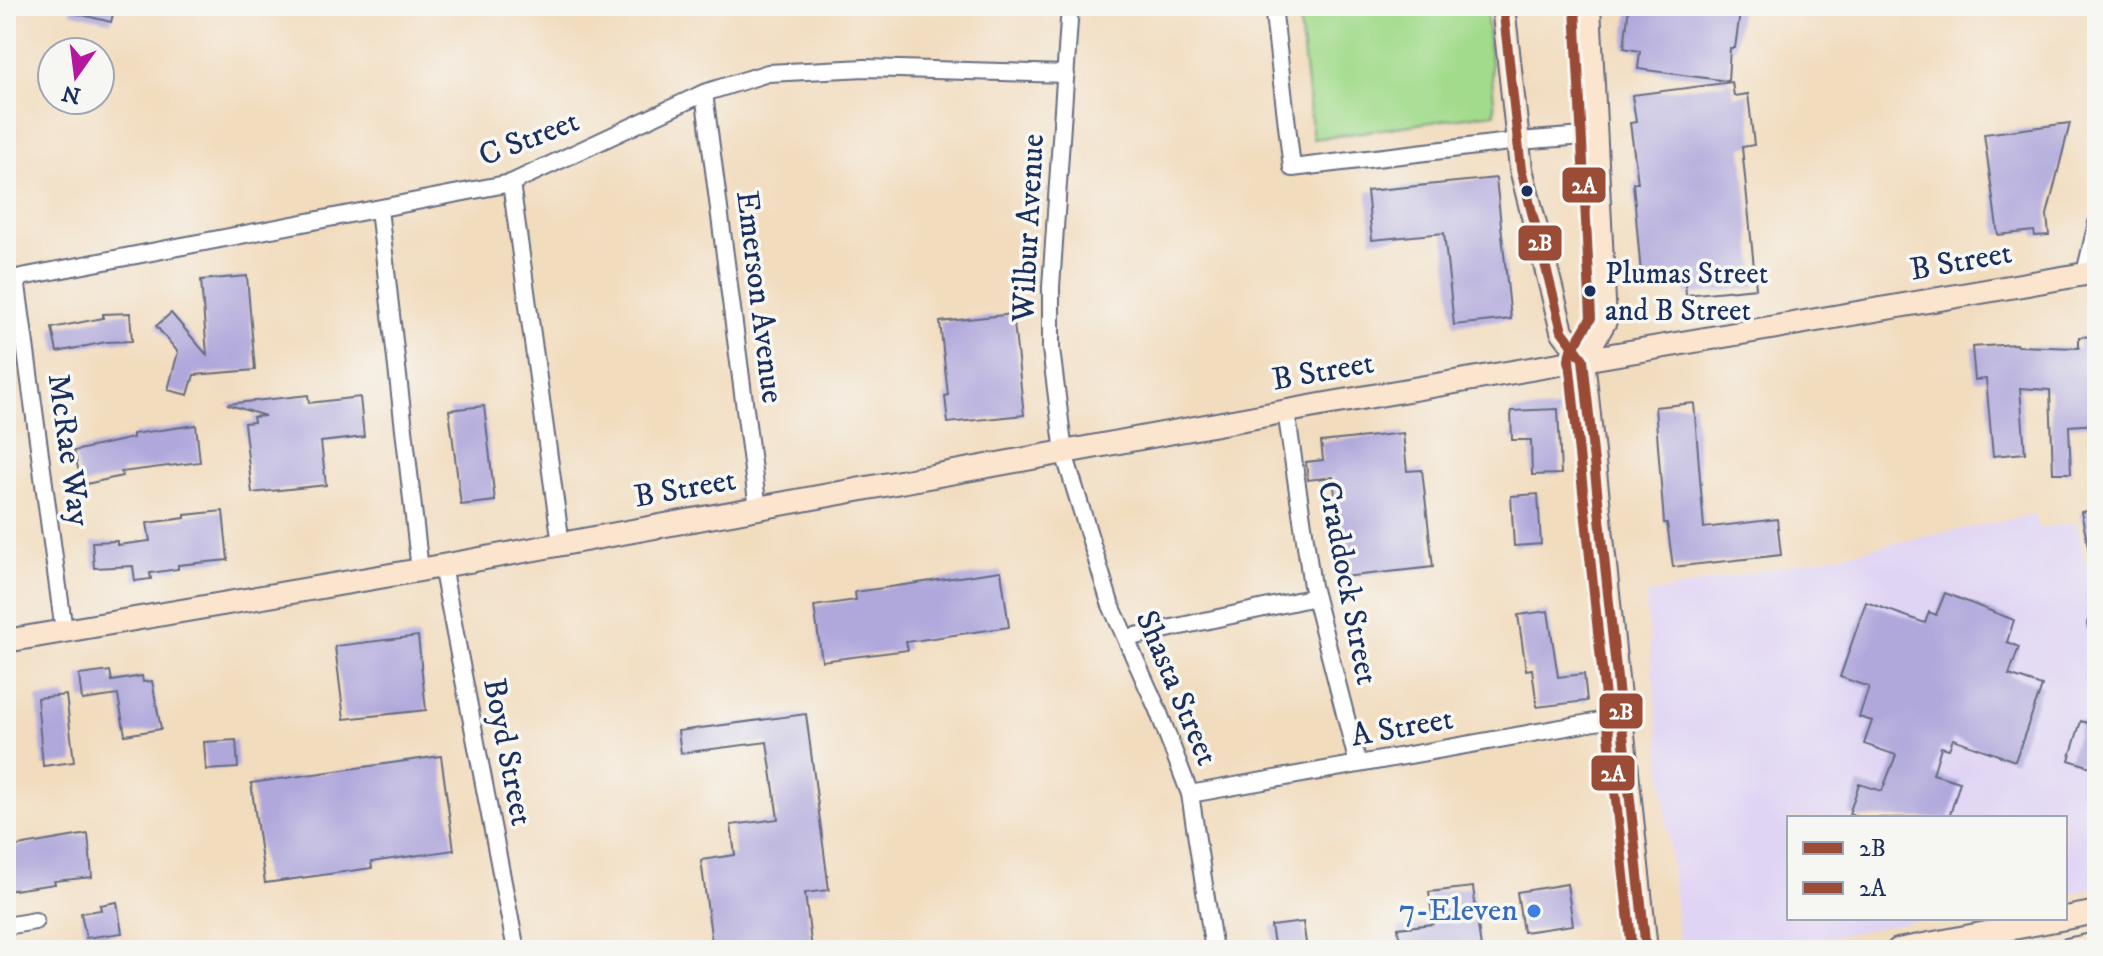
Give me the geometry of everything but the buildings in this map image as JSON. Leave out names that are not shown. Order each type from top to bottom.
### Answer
[{"type":"street","name":"Wilbur Avenue","points":[[1064,453],[1051,349],[1051,287],[1070,6]]},
{"type":"street","points":[[1273,6],[1292,168],[1518,141],[1598,135]]},
{"type":"street","points":[[1503,6],[1521,169],[1562,331],[1583,359],[1646,950]]},
{"type":"street","points":[[1583,359],[1605,321],[1598,135],[1589,6]]},
{"type":"street","name":"C Street","points":[[11,279],[511,183],[704,93],[768,73],[865,68],[1066,74]]},
{"type":"street","name":"Emerson Avenue","points":[[704,93],[758,509]]},
{"type":"street","points":[[511,183],[561,544]]},
{"type":"street","points":[[379,209],[420,570]]},
{"type":"street","points":[[2091,272],[2097,223]]},
{"type":"street","name":"B Street","points":[[6,641],[420,570],[1286,411],[2091,272]]},
{"type":"street","name":"McRae Way","points":[[11,279],[64,631]]},
{"type":"street","name":"Craddock Street","points":[[1286,411],[1315,597],[1358,764]]},
{"type":"street","name":"Shasta Street","points":[[1064,453],[1110,603],[1157,708],[1190,794],[1214,950]]},
{"type":"street","name":"Boyd Street","points":[[442,566],[516,950]]},
{"type":"street","points":[[1126,638],[1315,597]]},
{"type":"street","name":"A Street","points":[[1190,794],[1623,717]]},
{"type":"street","points":[[2067,918],[2097,912]]},
{"type":"street","points":[[1898,950],[2055,920]]},
{"type":"street","points":[[6,926],[35,921]]},
{"type":"street","points":[[2067,950],[2097,944]]},
{"type":"shaded area","points":[[2035,514],[2039,528],[2077,523],[2097,619],[2097,888],[2067,894],[2067,816],[1787,816],[1787,920],[1921,920],[1757,950],[1685,950],[1679,944],[1645,595]]},
{"type":"green space","points":[[1298,6],[1486,6],[1495,113],[1313,139]]},
{"type":"transit line","name":"2B","points":[[1503,6],[1521,169],[1562,331],[1583,359],[1646,950]]},
{"type":"transit line","name":"2A","points":[[1575,7],[1591,318],[1569,360],[1632,950]]},
{"type":"place","name":"Plumas Street and B Street","points":[[1590,291]]},
{"type":"place","name":"7-Eleven","points":[[1534,911]]}]
